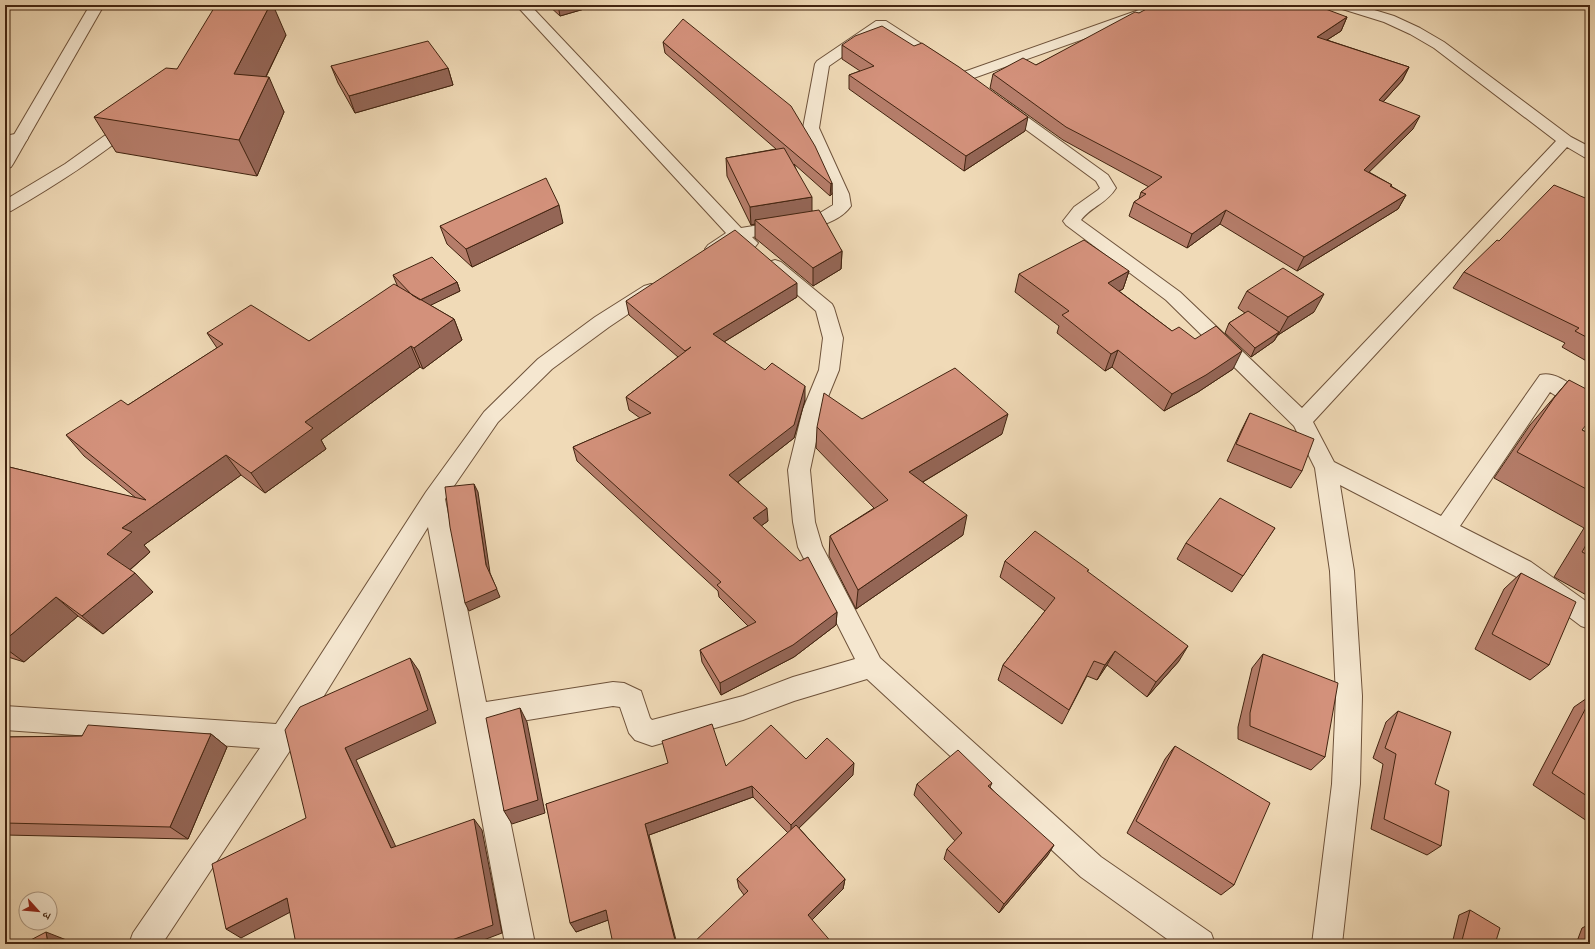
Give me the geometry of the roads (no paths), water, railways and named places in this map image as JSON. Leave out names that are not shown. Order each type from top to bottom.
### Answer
[{"type":"street","points":[[5,164],[97,5]]},
{"type":"street","points":[[523,5],[738,234],[825,308],[833,338],[830,370],[813,409],[799,470],[804,522],[810,547],[871,666],[1091,867],[1200,944]]},
{"type":"street","points":[[963,77],[1166,5]]},
{"type":"street","points":[[1344,5],[1389,19],[1415,31],[1438,45],[1565,140],[1590,154]]},
{"type":"street","points":[[699,259],[738,234],[820,221],[836,212],[842,206],[841,194],[811,128],[822,64],[881,24],[963,77],[1102,178],[1108,188],[1104,195],[1082,208],[1075,214],[1072,221],[1173,296],[1302,421],[1326,468],[1342,571],[1349,696],[1346,784],[1327,944]]},
{"type":"street","points":[[5,207],[39,188],[104,146],[141,115]]},
{"type":"street","points":[[5,141],[20,138]]},
{"type":"street","points":[[1302,421],[1565,140]]},
{"type":"street","points":[[144,944],[283,737],[434,498],[491,417],[545,364],[602,322],[666,280]]},
{"type":"street","points":[[1445,528],[1547,380],[1590,408]]},
{"type":"street","points":[[1326,468],[1523,569],[1590,618]]},
{"type":"street","points":[[434,498],[520,944]]},
{"type":"street","points":[[475,716],[613,694],[624,695],[632,700],[638,724],[644,731],[652,733],[742,708],[793,689],[871,666]]},
{"type":"street","points":[[5,718],[283,737]]}]
